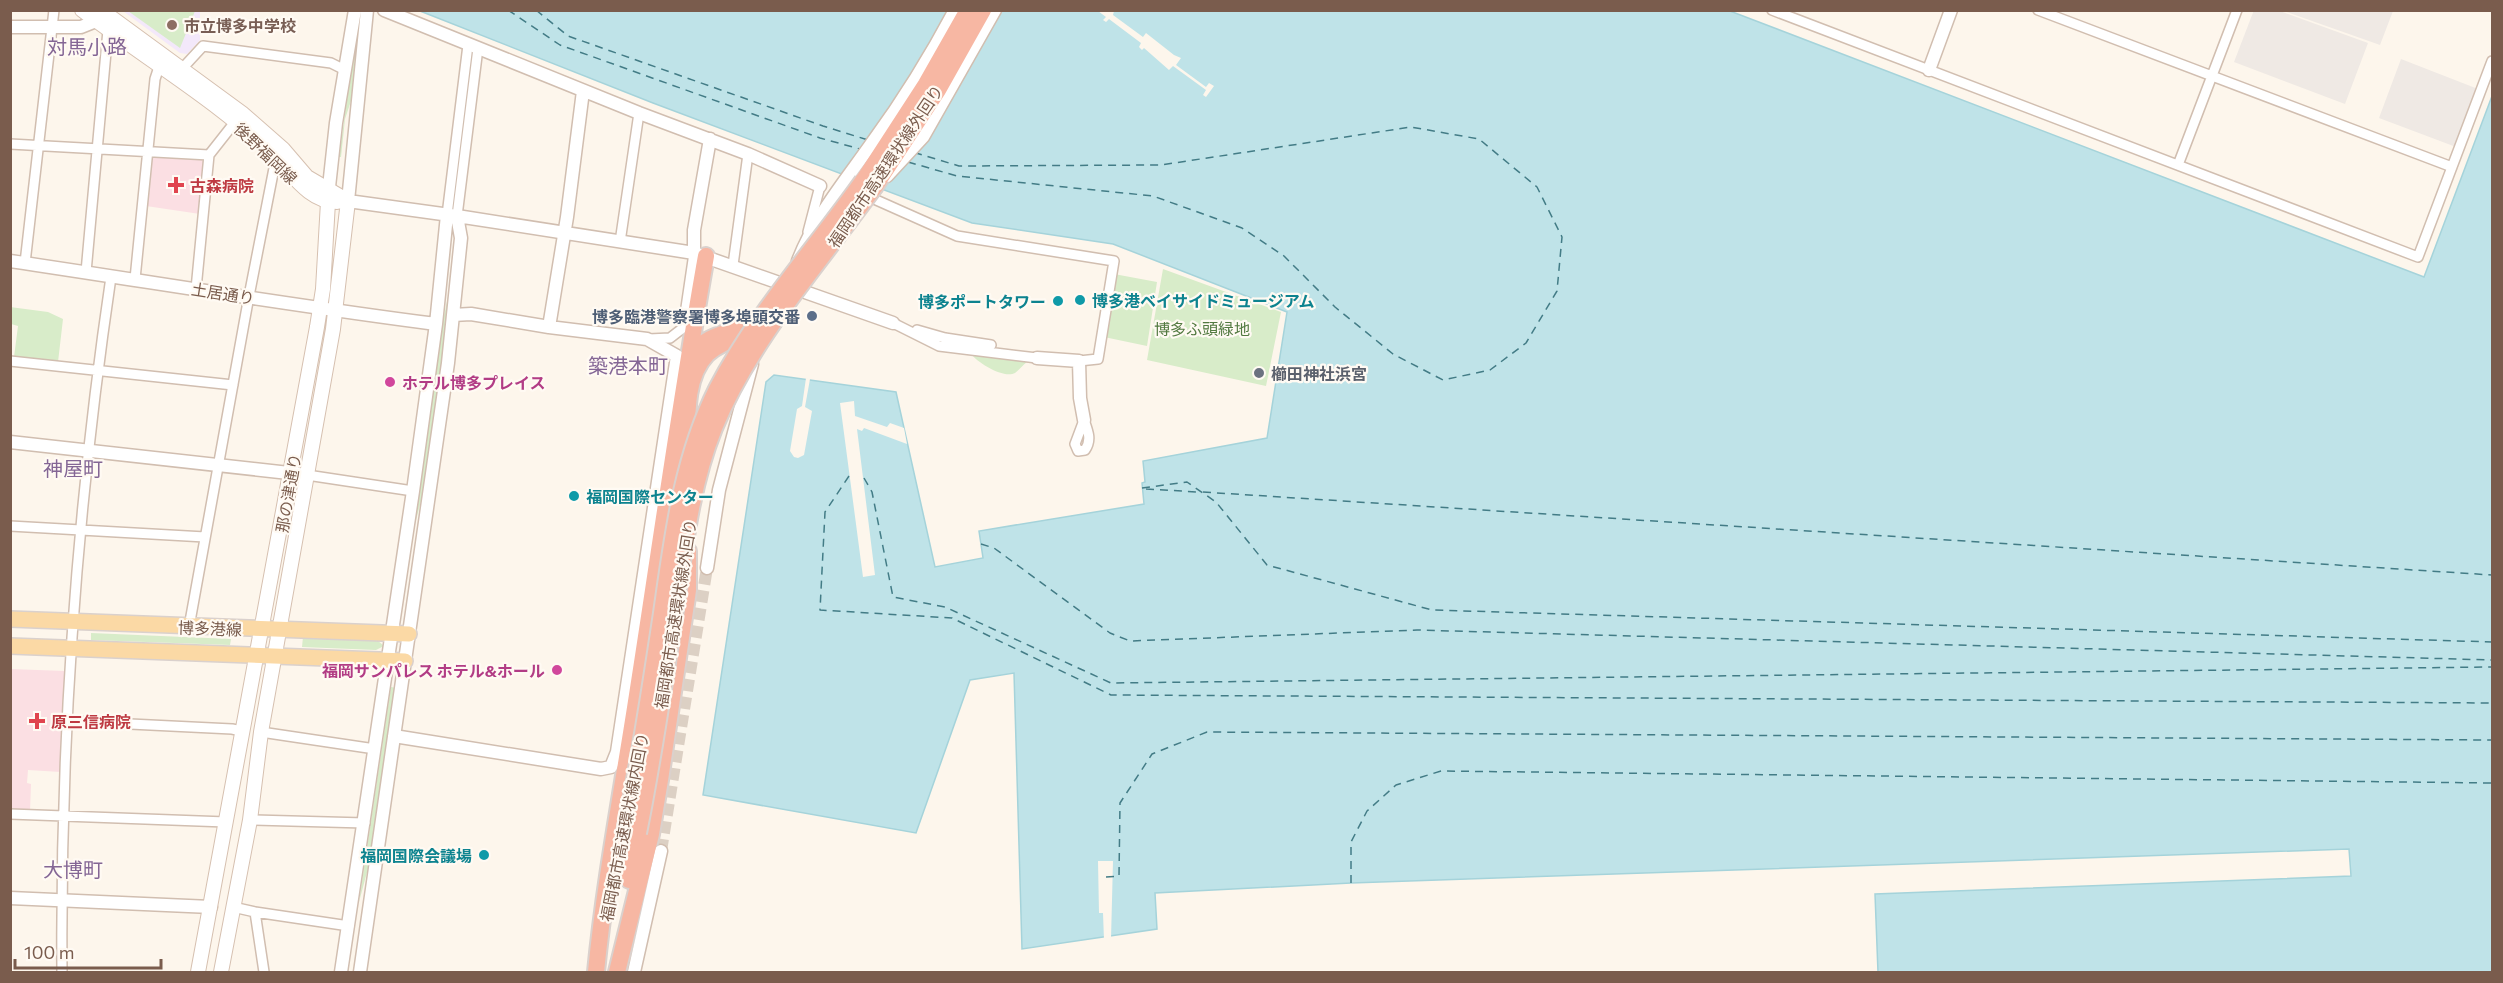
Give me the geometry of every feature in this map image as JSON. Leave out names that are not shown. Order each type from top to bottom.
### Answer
[{"type":"highway","name":"福岡都市高速環状線内回り","points":[[596,972],[637,777],[672,540],[691,451],[717,390],[736,357],[770,305],[847,202],[900,125],[968,10]]},
{"type":"highway","name":"福岡都市高速環状線外回り","points":[[611,972],[650,778],[696,484],[714,428],[747,364],[870,191],[938,90],[982,10]]},
{"type":"highway","points":[[596,972],[603,898],[627,763],[700,254]]},
{"type":"highway","points":[[681,396],[691,355],[698,346],[712,336],[752,324],[792,288]]},
{"type":"highway","points":[[617,972],[651,834],[688,590],[685,513],[689,398],[695,373],[707,354],[730,339],[757,330],[777,314],[792,288]]},
{"type":"main road","name":"後野福岡線","points":[[82,10],[98,16],[178,73],[243,114],[283,149],[307,177],[328,195]]},
{"type":"main road","name":"後野福岡線","points":[[98,16],[108,30],[159,67],[178,73],[276,158],[300,185],[328,195]]},
{"type":"main road","points":[[328,195],[348,201]]},
{"type":"main road","name":"那の津通り","points":[[198,972],[320,309],[328,195]]},
{"type":"main road","name":"那の津通り","points":[[221,972],[250,820],[261,732],[335,311],[348,201]]},
{"type":"main road","name":"博多港線","points":[[10,619],[409,634]]},
{"type":"main road","name":"博多港線","points":[[10,646],[405,662]]},
{"type":"street","points":[[25,263],[54,10]]},
{"type":"street","name":"那の津通り","points":[[328,195],[355,10]]},
{"type":"street","name":"那の津通り","points":[[348,201],[367,10]]},
{"type":"street","points":[[384,10],[583,91],[748,154],[820,186],[792,288]]},
{"type":"street","points":[[806,240],[896,109],[955,10]]},
{"type":"street","points":[[706,568],[719,490],[754,356],[766,332],[792,288],[822,255],[870,191],[901,164],[923,137],[995,10]]},
{"type":"street","points":[[1772,10],[2418,257],[2493,61]]},
{"type":"street","points":[[1929,70],[1952,10]]},
{"type":"street","points":[[2038,10],[2452,167]]},
{"type":"street","points":[[2178,165],[2237,10]]},
{"type":"street","points":[[10,27],[81,27],[98,16]]},
{"type":"street","points":[[86,272],[108,30]]},
{"type":"street","points":[[178,73],[203,46],[331,63],[345,70]]},
{"type":"street","points":[[341,972],[413,491],[473,47]]},
{"type":"street","points":[[135,279],[155,79],[159,67]]},
{"type":"street","points":[[549,327],[583,91]]},
{"type":"street","points":[[620,242],[639,113]]},
{"type":"street","points":[[196,289],[209,156],[236,122]]},
{"type":"street","points":[[453,315],[471,314],[549,327],[646,339],[670,338],[683,328],[700,254],[694,230],[710,139]]},
{"type":"street","points":[[10,144],[209,156]]},
{"type":"street","points":[[733,265],[748,154]]},
{"type":"street","points":[[189,627],[276,158]]},
{"type":"street","points":[[348,201],[700,254],[893,323],[939,346],[1036,358],[1079,361],[1098,359],[1114,261],[957,236],[892,208],[870,191]]},
{"type":"street","points":[[360,972],[432,486],[453,315],[461,238],[452,215]]},
{"type":"street","name":"土居通り","points":[[10,261],[249,296],[320,309],[436,324]]},
{"type":"street","points":[[62,972],[63,816],[69,721],[70,648],[88,450],[111,277]]},
{"type":"street","points":[[394,736],[601,769],[611,767],[617,752],[677,356],[646,339]]},
{"type":"street","points":[[10,361],[233,385]]},
{"type":"street","points":[[1079,361],[1084,420]]},
{"type":"street","points":[[10,442],[291,473],[413,491]]},
{"type":"street","points":[[10,526],[205,537]]},
{"type":"street","points":[[69,721],[242,731]]},
{"type":"street","points":[[261,732],[375,749]]},
{"type":"street","points":[[10,814],[226,822]]},
{"type":"street","points":[[250,820],[365,823]]},
{"type":"street","points":[[634,972],[661,851]]},
{"type":"street","points":[[10,898],[211,907]]},
{"type":"street","points":[[233,907],[349,926]]},
{"type":"street","points":[[255,912],[264,972]]},
{"type":"shaded area","points":[[2254,10],[2280,11],[2368,43],[2345,104],[2234,62]]},
{"type":"shaded area","points":[[2393,10],[2380,45],[2284,11]]},
{"type":"shaded area","name":"市立博多中学校","points":[[123,11],[200,11],[200,40],[187,54],[180,53]]},
{"type":"shaded area","points":[[2401,59],[2478,89],[2456,147],[2379,118]]},
{"type":"shaded area","name":"古森病院","points":[[154,156],[202,160],[205,164],[200,214],[146,206],[151,159]]},
{"type":"shaded area","name":"原三信病院","points":[[10,669],[65,671],[61,772],[28,770],[27,783],[31,784],[30,812],[11,811]]},
{"type":"green space","name":"市立博多中学校","points":[[128,11],[195,11],[180,48]]},
{"type":"green space","points":[[358,21],[360,22],[351,101],[345,119],[341,157],[339,157]]},
{"type":"green space","name":"博多ふ頭緑地","points":[[1163,269],[1281,312],[1266,386],[1147,360]]},
{"type":"green space","points":[[1114,274],[1157,282],[1147,346],[1104,337]]},
{"type":"green space","points":[[449,293],[426,482],[415,524],[401,612],[440,335]]},
{"type":"green space","points":[[10,307],[48,312],[63,319],[58,362],[14,357],[18,326],[11,324]]},
{"type":"green space","points":[[971,354],[1027,362],[1015,373],[1004,374],[985,366]]},
{"type":"green space","points":[[91,633],[231,639],[230,645],[91,640]]},
{"type":"green space","points":[[303,637],[377,640],[384,646],[376,650],[302,647]]},
{"type":"green space","points":[[391,687],[396,688],[370,861],[359,902],[349,969]]},
{"type":"water","points":[[420,11],[1730,11],[2424,277],[2492,96],[2492,972],[1878,972],[1875,894],[2351,876],[2349,849],[1351,883],[1155,893],[1157,929],[1022,949],[1014,673],[970,680],[916,833],[703,795],[766,382],[774,375],[896,392],[935,567],[983,558],[979,531],[1144,504],[1143,461],[1267,438],[1287,312],[1113,244],[972,223],[653,103]]},
{"type":"pier","points":[[1098,11],[1114,11],[1113,15],[1143,37],[1146,33],[1181,58],[1176,65],[1206,87],[1209,83],[1214,86],[1206,97],[1203,95],[1206,90],[1173,66],[1169,70],[1144,48],[1142,50],[1139,47],[1141,43],[1109,19],[1106,22],[1103,20],[1106,17]]},
{"type":"pier","points":[[806,378],[810,379],[805,407],[812,411],[804,455],[798,458],[794,457],[790,451],[797,409],[802,406]]},
{"type":"pier","points":[[854,401],[855,416],[887,427],[890,423],[904,428],[907,444],[864,428],[862,431],[857,429],[875,575],[863,577],[840,403]]},
{"type":"pier","points":[[1098,861],[1113,861],[1111,939],[1104,940],[1103,913],[1099,913]]},
{"type":"ferry route","points":[[508,10],[560,45],[820,138],[860,149]]},
{"type":"ferry route","points":[[536,10],[568,36],[868,140]]},
{"type":"ferry route","points":[[908,162],[957,176],[1153,196],[1242,228],[1284,256],[1335,307],[1393,354],[1443,380],[1490,370],[1526,343],[1557,291],[1562,237],[1537,187],[1479,139],[1411,127],[1161,165],[959,166],[916,153]]},
{"type":"ferry route","points":[[849,476],[825,512],[820,610],[952,618],[1111,695],[2492,703]]},
{"type":"ferry route","points":[[864,478],[872,492],[893,597],[945,607],[1111,683],[2492,667]]},
{"type":"ferry route","points":[[1142,488],[1187,482],[1216,502],[1267,565],[1432,610],[2492,642]]},
{"type":"ferry route","points":[[1146,489],[1198,492]]},
{"type":"ferry route","points":[[1203,492],[2492,575]]},
{"type":"ferry route","points":[[981,544],[994,548],[1110,633],[1130,641],[1417,630],[2492,660]]},
{"type":"ferry route","points":[[1106,877],[1119,876],[1120,803],[1152,754],[1207,732],[2492,740]]},
{"type":"ferry route","points":[[1351,883],[1351,842],[1367,811],[1396,785],[1441,771],[2492,783]]},
{"type":"tunnel","points":[[661,851],[707,568]]},
{"type":"place","name":"市立博多中学校","points":[[172,25]]},
{"type":"place","name":"古森病院","points":[[176,185]]},
{"type":"place","name":"博多港ベイサイドミュージアム","points":[[1080,300]]},
{"type":"place","name":"博多ポートタワー","points":[[1058,301]]},
{"type":"place","name":"博多臨港警察署博多埠頭交番","points":[[812,316]]},
{"type":"place","name":"櫛田神社浜宮","points":[[1259,373]]},
{"type":"place","name":"ホテル博多プレイス","points":[[390,382]]},
{"type":"place","name":"福岡国際センター","points":[[574,496]]},
{"type":"place","name":"福岡サンパレス ホテル&ホール","points":[[557,670]]},
{"type":"place","name":"原三信病院","points":[[37,721]]},
{"type":"place","name":"福岡国際会議場","points":[[484,855]]},
{"type":"district","name":"対馬小路","points":[[87,46]]},
{"type":"district","name":"築港本町","points":[[628,365]]},
{"type":"district","name":"神屋町","points":[[73,468]]},
{"type":"district","name":"大博町","points":[[73,869]]}]
